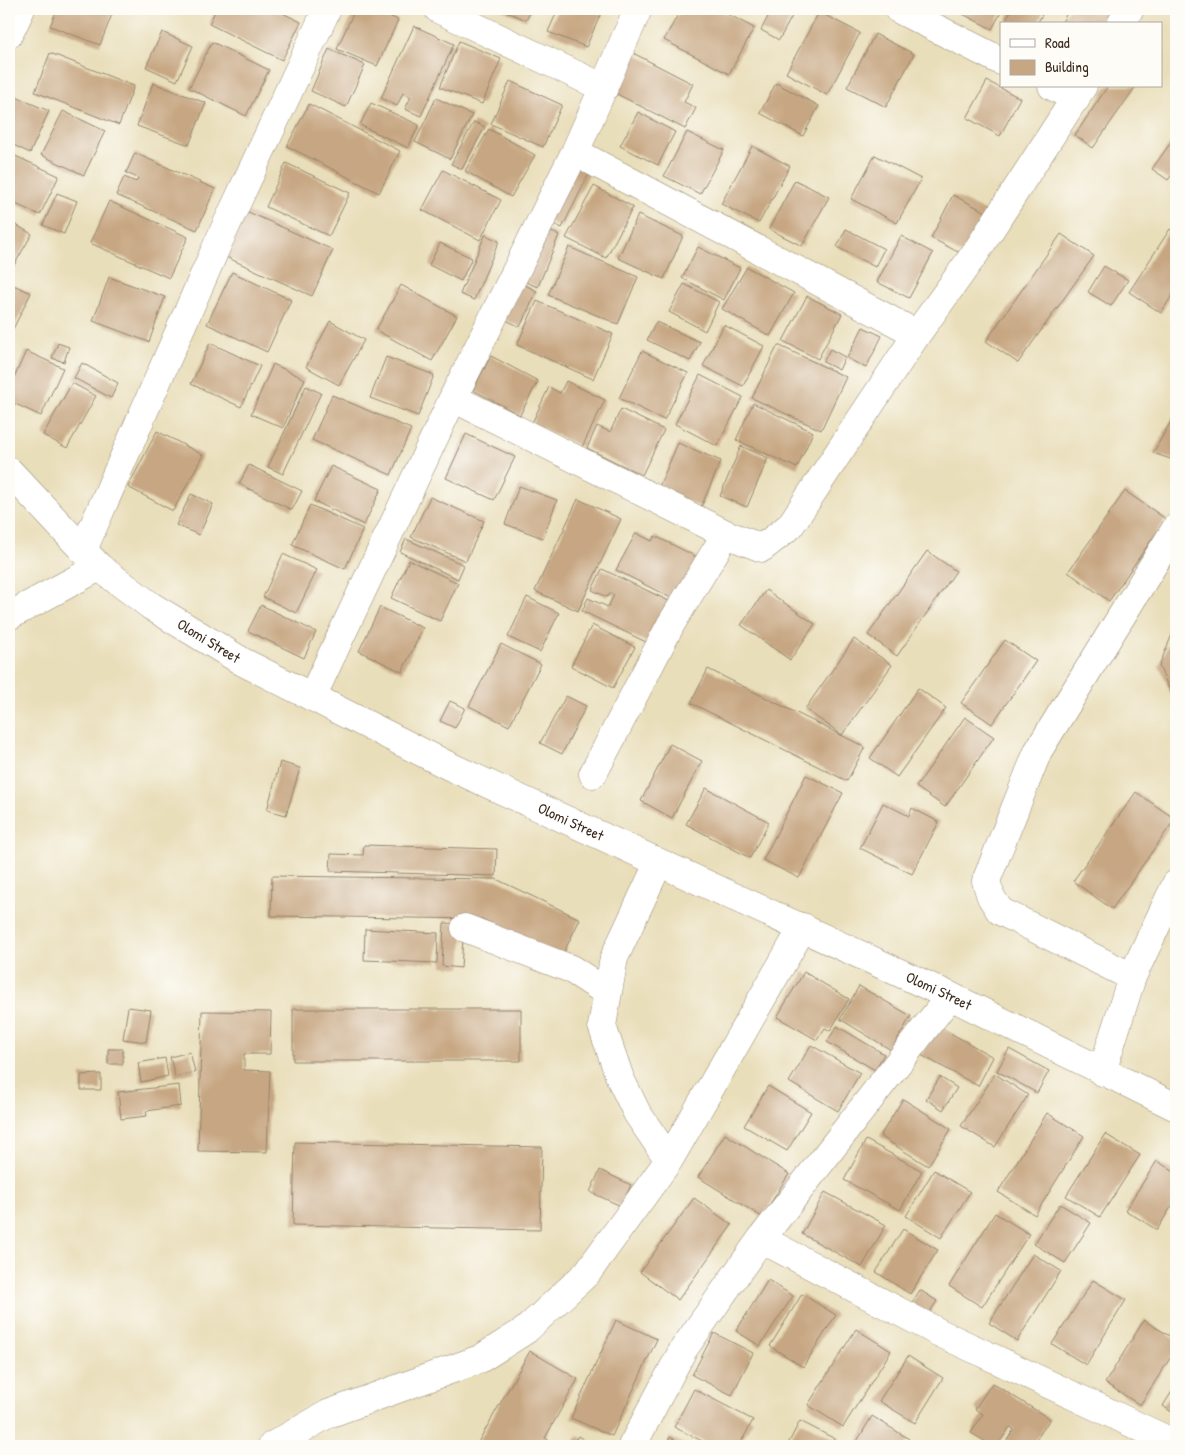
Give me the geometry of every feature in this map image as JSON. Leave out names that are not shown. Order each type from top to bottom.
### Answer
[{"type":"street","points":[[9,34],[21,9]]},
{"type":"street","points":[[9,616],[91,559],[219,240],[327,9]]},
{"type":"street","points":[[438,9],[604,88]]},
{"type":"street","points":[[312,697],[453,398],[575,152],[638,9]]},
{"type":"street","points":[[898,9],[1000,60]]},
{"type":"street","points":[[1122,22],[1130,9]]},
{"type":"street","points":[[453,398],[726,534],[762,548],[790,526],[917,334],[976,252],[1080,92],[1061,88]]},
{"type":"street","points":[[575,152],[917,334]]},
{"type":"street","name":"Olomi Street","points":[[9,472],[91,559],[151,606],[243,662],[449,766],[658,864],[803,927],[950,996],[1176,1107]]},
{"type":"street","points":[[1132,977],[1000,911],[991,898],[986,881],[1038,751],[1176,528]]},
{"type":"street","points":[[593,774],[671,624],[726,534]]},
{"type":"street","points":[[658,864],[614,958],[602,1026],[620,1078],[637,1113],[669,1160]]},
{"type":"street","points":[[1102,1072],[1132,977],[1176,884]]},
{"type":"street","points":[[272,1446],[328,1414],[480,1359],[526,1330],[587,1273],[669,1160],[803,927]]},
{"type":"street","points":[[465,928],[571,969],[608,993]]},
{"type":"street","points":[[632,1446],[683,1350],[761,1239],[950,996]]},
{"type":"street","points":[[761,1239],[940,1334],[1176,1444]]},
{"type":"building","points":[[57,9],[114,9],[100,45],[50,26]]},
{"type":"building","points":[[216,9],[274,9],[301,22],[282,60],[209,24]]},
{"type":"building","points":[[355,9],[390,9],[387,15],[398,20],[377,66],[337,49]]},
{"type":"building","points":[[500,9],[532,9],[526,20]]},
{"type":"building","points":[[558,9],[603,9],[586,47],[548,32]]},
{"type":"building","points":[[681,9],[718,9],[754,28],[729,74],[664,40]]},
{"type":"building","points":[[772,9],[796,9],[779,40],[761,30]]},
{"type":"building","points":[[953,9],[1003,9],[992,29]]},
{"type":"building","points":[[1012,9],[1045,9],[1038,22],[1010,22],[1006,20]]},
{"type":"building","points":[[1069,9],[1122,9],[1115,22],[1062,22]]},
{"type":"building","points":[[819,12],[860,33],[827,95],[786,73]]},
{"type":"building","points":[[414,26],[454,44],[421,116],[405,109],[411,97],[403,93],[397,106],[381,98]]},
{"type":"building","points":[[162,32],[193,46],[177,81],[146,67]]},
{"type":"building","points":[[875,34],[914,54],[886,107],[847,87]]},
{"type":"building","points":[[459,41],[501,59],[482,104],[440,87]]},
{"type":"building","points":[[212,42],[269,70],[246,116],[189,88]]},
{"type":"building","points":[[329,49],[365,65],[346,107],[311,91]]},
{"type":"building","points":[[50,53],[134,86],[119,125],[35,92]]},
{"type":"building","points":[[633,53],[693,84],[684,102],[696,108],[685,129],[613,92]]},
{"type":"building","points":[[510,81],[562,105],[543,147],[491,124]]},
{"type":"building","points":[[987,81],[1020,98],[1000,136],[967,118]]},
{"type":"building","points":[[153,83],[206,103],[189,145],[137,126]]},
{"type":"building","points":[[776,83],[819,106],[803,136],[760,113]]},
{"type":"building","points":[[1107,88],[1135,88],[1093,148],[1075,135]]},
{"type":"building","points":[[9,94],[49,111],[30,153],[9,143]]},
{"type":"building","points":[[436,98],[472,115],[450,159],[415,142]]},
{"type":"building","points":[[371,103],[419,125],[408,148],[360,125]]},
{"type":"building","points":[[309,104],[400,151],[379,193],[287,146]]},
{"type":"building","points":[[63,111],[105,131],[84,175],[41,155]]},
{"type":"building","points":[[638,112],[675,132],[658,165],[620,146]]},
{"type":"building","points":[[474,122],[485,127],[462,169],[451,164]]},
{"type":"building","points":[[489,129],[535,155],[511,197],[465,171]]},
{"type":"building","points":[[687,132],[724,150],[700,194],[664,176]]},
{"type":"building","points":[[1176,135],[1176,169],[1168,180],[1152,169]]},
{"type":"building","points":[[752,146],[790,166],[759,223],[721,204]]},
{"type":"building","points":[[9,153],[59,176],[40,215],[9,201]]},
{"type":"building","points":[[135,153],[215,189],[197,230],[116,195],[124,177],[136,182],[138,178],[126,173]]},
{"type":"building","points":[[875,155],[921,179],[897,223],[851,199]]},
{"type":"building","points":[[577,162],[592,168],[562,228],[548,221]]},
{"type":"building","points":[[286,163],[350,193],[329,236],[266,207]]},
{"type":"building","points":[[443,170],[501,200],[480,240],[422,210]]},
{"type":"building","points":[[795,180],[829,197],[802,246],[769,229]]},
{"type":"building","points":[[594,186],[633,207],[606,258],[566,238]]},
{"type":"building","points":[[57,193],[77,201],[64,234],[43,225]]},
{"type":"building","points":[[953,195],[988,213],[966,256],[931,238]]},
{"type":"building","points":[[109,201],[188,237],[169,278],[90,243]]},
{"type":"building","points":[[246,211],[333,250],[312,296],[226,257]]},
{"type":"building","points":[[638,215],[683,236],[664,279],[618,258]]},
{"type":"building","points":[[9,221],[32,234],[9,274]]},
{"type":"building","points":[[541,228],[559,235],[538,287],[521,280]]},
{"type":"building","points":[[846,229],[884,249],[875,267],[837,247]]},
{"type":"building","points":[[1170,229],[1176,233],[1176,289],[1161,313],[1129,292]]},
{"type":"building","points":[[1061,234],[1094,256],[1018,363],[986,341]]},
{"type":"building","points":[[485,235],[499,241],[474,300],[460,294]]},
{"type":"building","points":[[901,236],[933,253],[909,298],[877,282]]},
{"type":"building","points":[[440,243],[472,258],[461,281],[429,265]]},
{"type":"building","points":[[569,247],[638,277],[618,324],[548,295]]},
{"type":"building","points":[[698,247],[740,268],[724,300],[682,278]]},
{"type":"building","points":[[1104,266],[1128,280],[1111,306],[1088,292]]},
{"type":"building","points":[[747,267],[794,293],[770,336],[722,309]]},
{"type":"building","points":[[232,272],[291,300],[267,352],[207,324]]},
{"type":"building","points":[[109,277],[165,297],[149,342],[93,321]]},
{"type":"building","points":[[9,283],[31,293],[13,329],[9,327]]},
{"type":"building","points":[[521,283],[537,291],[520,327],[504,319]]},
{"type":"building","points":[[684,284],[719,302],[705,331],[669,312]]},
{"type":"building","points":[[401,285],[457,316],[432,361],[376,330]]},
{"type":"building","points":[[807,296],[842,314],[818,359],[783,341]]},
{"type":"building","points":[[537,301],[613,334],[593,379],[517,345]]},
{"type":"building","points":[[330,321],[364,340],[339,385],[306,367]]},
{"type":"building","points":[[656,322],[700,342],[690,361],[647,340]]},
{"type":"building","points":[[724,325],[764,346],[743,386],[703,366]]},
{"type":"building","points":[[863,327],[882,336],[866,368],[847,358]]},
{"type":"building","points":[[58,343],[69,347],[64,362],[52,358]]},
{"type":"building","points":[[210,343],[260,366],[241,407],[191,384]]},
{"type":"building","points":[[778,345],[846,377],[821,430],[752,398]]},
{"type":"building","points":[[830,349],[845,357],[839,370],[823,362]]},
{"type":"building","points":[[26,351],[63,368],[41,416],[9,401],[9,389]]},
{"type":"building","points":[[642,351],[688,373],[664,420],[619,398]]},
{"type":"building","points":[[491,356],[538,381],[520,415],[473,390]]},
{"type":"building","points":[[386,357],[434,375],[418,416],[370,398]]},
{"type":"building","points":[[82,363],[118,383],[111,398],[74,378]]},
{"type":"building","points":[[273,364],[305,379],[283,428],[251,414]]},
{"type":"building","points":[[700,375],[743,397],[717,446],[675,424]]},
{"type":"building","points":[[566,381],[605,400],[582,447],[532,423],[549,387],[560,393]]},
{"type":"building","points":[[72,383],[96,396],[67,448],[43,435]]},
{"type":"building","points":[[306,386],[321,393],[283,474],[268,467]]},
{"type":"building","points":[[332,395],[411,429],[391,475],[312,440]]},
{"type":"building","points":[[753,403],[813,432],[797,468],[736,440]]},
{"type":"building","points":[[621,409],[664,430],[642,475],[587,448],[597,426],[610,432]]},
{"type":"building","points":[[1176,412],[1176,461],[1153,453]]},
{"type":"building","points":[[157,431],[203,455],[173,511],[128,487]]},
{"type":"building","points":[[466,434],[515,457],[494,500],[446,478]]},
{"type":"building","points":[[678,443],[721,461],[701,507],[658,489]]},
{"type":"building","points":[[741,446],[768,458],[747,507],[720,496]]},
{"type":"building","points":[[249,465],[302,491],[292,510],[239,484]]},
{"type":"building","points":[[331,466],[381,489],[364,525],[314,501]]},
{"type":"building","points":[[519,486],[557,500],[543,538],[505,524]]},
{"type":"building","points":[[1125,491],[1166,519],[1109,601],[1068,572]]},
{"type":"building","points":[[191,494],[213,504],[199,535],[176,525]]},
{"type":"building","points":[[430,497],[484,521],[466,561],[411,537]]},
{"type":"building","points":[[578,499],[621,519],[578,611],[535,591]]},
{"type":"building","points":[[310,505],[363,529],[345,569],[292,545]]},
{"type":"building","points":[[636,533],[652,541],[655,536],[701,559],[679,602],[616,570]]},
{"type":"building","points":[[406,539],[464,565],[458,579],[400,552]]},
{"type":"building","points":[[927,551],[956,571],[897,656],[868,635]]},
{"type":"building","points":[[283,554],[317,570],[296,613],[263,597]]},
{"type":"building","points":[[409,560],[458,583],[440,621],[391,598]]},
{"type":"building","points":[[602,569],[669,601],[648,643],[582,611],[588,598],[608,607],[614,595],[610,593],[607,597],[592,590]]},
{"type":"building","points":[[766,590],[815,624],[790,660],[741,625]]},
{"type":"building","points":[[527,597],[559,613],[540,652],[508,637]]},
{"type":"building","points":[[261,605],[316,632],[304,658],[248,631]]},
{"type":"building","points":[[380,607],[423,628],[402,672],[359,651]]},
{"type":"building","points":[[592,625],[635,647],[613,688],[571,666]]},
{"type":"building","points":[[1176,625],[1176,705],[1159,666]]},
{"type":"building","points":[[854,639],[892,665],[842,735],[805,709]]},
{"type":"building","points":[[1005,640],[1036,661],[992,724],[961,703]]},
{"type":"building","points":[[501,644],[541,664],[509,726],[469,706]]},
{"type":"building","points":[[708,669],[865,747],[847,781],[691,703]]},
{"type":"building","points":[[918,688],[946,708],[897,777],[870,758]]},
{"type":"building","points":[[566,696],[586,706],[562,754],[540,743]]},
{"type":"building","points":[[450,701],[465,708],[455,728],[440,721]]},
{"type":"building","points":[[965,717],[994,737],[945,807],[916,787]]},
{"type":"building","points":[[670,744],[702,761],[672,818],[641,801]]},
{"type":"building","points":[[280,762],[300,768],[286,815],[267,810]]},
{"type":"building","points":[[806,775],[843,793],[799,878],[763,860]]},
{"type":"building","points":[[706,788],[769,822],[750,858],[686,824]]},
{"type":"building","points":[[1136,792],[1175,819],[1112,909],[1073,881]]},
{"type":"building","points":[[883,803],[909,816],[912,808],[939,822],[912,874],[860,848]]},
{"type":"building","points":[[364,845],[497,849],[496,876],[330,871],[331,854],[363,855]]},
{"type":"building","points":[[272,876],[496,879],[580,919],[562,956],[482,919],[271,916]]},
{"type":"building","points":[[444,923],[464,924],[461,968],[442,966]]},
{"type":"building","points":[[365,929],[438,933],[437,963],[364,960]]},
{"type":"building","points":[[804,972],[849,999],[830,1031],[825,1028],[817,1040],[777,1017]]},
{"type":"building","points":[[859,986],[911,1016],[891,1050],[840,1019]]},
{"type":"building","points":[[128,1007],[151,1010],[146,1042],[123,1039]]},
{"type":"building","points":[[293,1009],[521,1009],[521,1061],[293,1061]]},
{"type":"building","points":[[202,1011],[271,1012],[270,1054],[244,1054],[244,1070],[270,1071],[267,1152],[198,1151]]},
{"type":"building","points":[[837,1026],[884,1054],[875,1070],[827,1042]]},
{"type":"building","points":[[938,1026],[993,1057],[978,1086],[921,1055]]},
{"type":"building","points":[[811,1045],[860,1073],[838,1111],[789,1082]]},
{"type":"building","points":[[108,1049],[123,1049],[123,1064],[108,1064]]},
{"type":"building","points":[[1009,1049],[1049,1071],[1037,1093],[997,1071]]},
{"type":"building","points":[[190,1052],[195,1072],[175,1077],[170,1057]]},
{"type":"building","points":[[165,1058],[168,1076],[141,1082],[138,1063]]},
{"type":"building","points":[[101,1074],[101,1090],[81,1090],[81,1075]]},
{"type":"building","points":[[995,1074],[1028,1095],[995,1147],[961,1126]]},
{"type":"building","points":[[940,1077],[957,1088],[943,1110],[926,1099]]},
{"type":"building","points":[[179,1085],[181,1106],[146,1111],[147,1116],[121,1119],[118,1092]]},
{"type":"building","points":[[768,1086],[811,1112],[787,1151],[744,1126]]},
{"type":"building","points":[[903,1099],[951,1129],[928,1166],[880,1136]]},
{"type":"building","points":[[1047,1113],[1084,1136],[1035,1215],[998,1192]]},
{"type":"building","points":[[725,1134],[789,1174],[762,1217],[698,1177]]},
{"type":"building","points":[[1105,1134],[1140,1155],[1100,1217],[1066,1196]]},
{"type":"building","points":[[866,1140],[922,1171],[900,1210],[844,1180]]},
{"type":"building","points":[[295,1142],[542,1147],[540,1230],[293,1225]]},
{"type":"building","points":[[1157,1161],[1176,1173],[1176,1199],[1157,1230],[1125,1210]]},
{"type":"building","points":[[600,1170],[631,1185],[621,1206],[590,1192]]},
{"type":"building","points":[[934,1170],[970,1192],[941,1238],[906,1216]]},
{"type":"building","points":[[825,1192],[886,1225],[862,1267],[802,1234]]},
{"type":"building","points":[[694,1198],[732,1225],[678,1300],[640,1272]]},
{"type":"building","points":[[1060,1204],[1091,1223],[1065,1263],[1034,1244]]},
{"type":"building","points":[[995,1213],[1029,1234],[982,1307],[949,1286]]},
{"type":"building","points":[[903,1229],[938,1250],[910,1294],[876,1272]]},
{"type":"building","points":[[1033,1254],[1061,1271],[1017,1341],[989,1323]]},
{"type":"building","points":[[768,1280],[793,1296],[760,1346],[736,1331]]},
{"type":"building","points":[[1093,1280],[1126,1300],[1086,1365],[1052,1344]]},
{"type":"building","points":[[920,1290],[937,1301],[926,1318],[909,1307]]},
{"type":"building","points":[[802,1294],[836,1315],[803,1367],[770,1346]]},
{"type":"building","points":[[616,1320],[657,1339],[612,1436],[571,1418]]},
{"type":"building","points":[[1144,1320],[1176,1340],[1176,1349],[1140,1405],[1105,1383]]},
{"type":"building","points":[[856,1329],[891,1351],[843,1427],[808,1405]]},
{"type":"building","points":[[714,1333],[753,1353],[732,1395],[692,1375]]},
{"type":"building","points":[[530,1351],[578,1379],[545,1438],[557,1445],[476,1446]]},
{"type":"building","points":[[908,1356],[943,1378],[915,1423],[879,1401]]},
{"type":"building","points":[[992,1383],[1050,1419],[1032,1446],[1003,1446],[1014,1429],[1010,1427],[997,1446],[993,1446],[971,1433],[983,1414],[975,1409]]},
{"type":"building","points":[[1176,1385],[1176,1415],[1163,1406]]},
{"type":"building","points":[[694,1389],[753,1420],[739,1446],[712,1446],[674,1427]]},
{"type":"building","points":[[872,1416],[909,1439],[905,1446],[861,1446],[856,1443]]},
{"type":"building","points":[[800,1421],[841,1442],[839,1446],[787,1446]]},
{"type":"building","points":[[578,1436],[594,1446],[571,1446]]},
{"type":"building","points":[[670,1437],[688,1446],[666,1446]]}]
